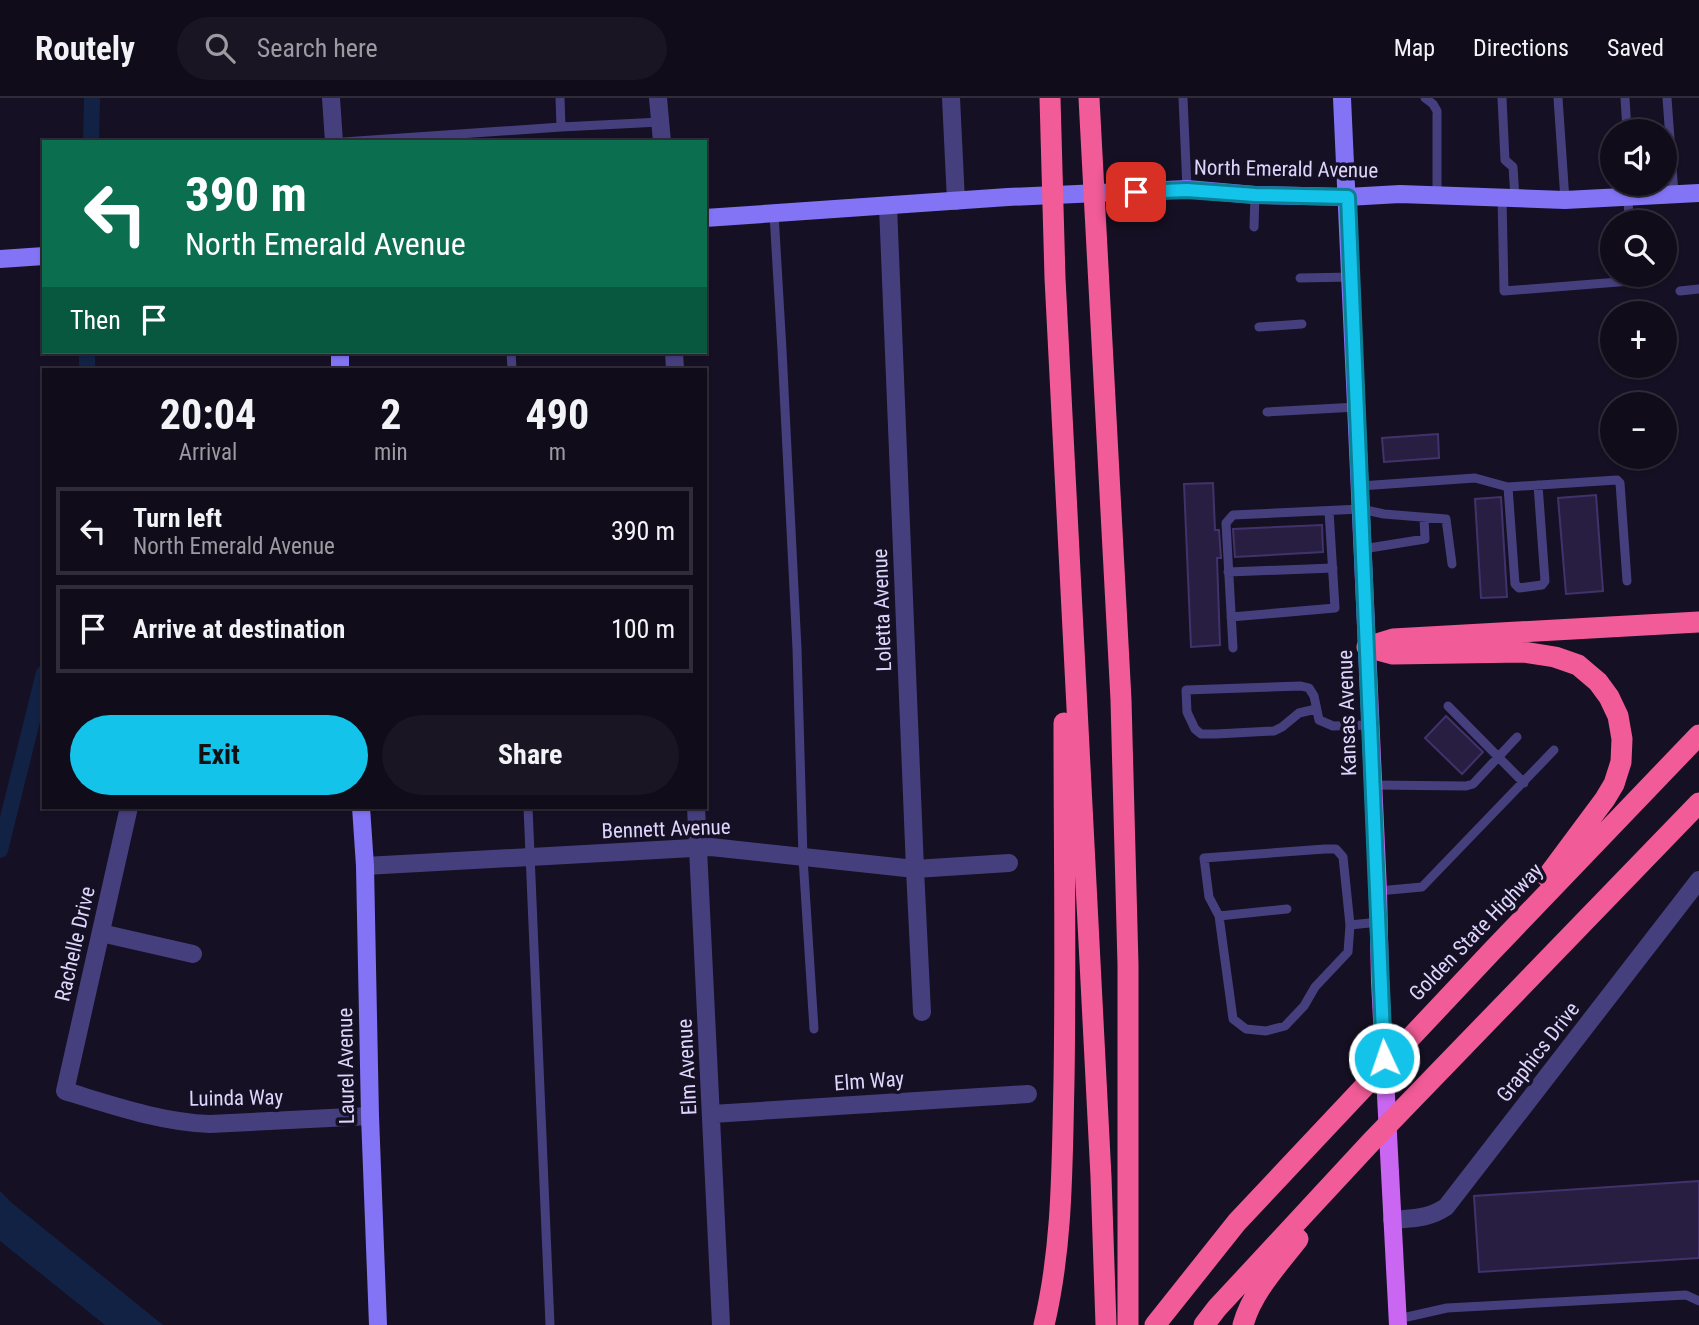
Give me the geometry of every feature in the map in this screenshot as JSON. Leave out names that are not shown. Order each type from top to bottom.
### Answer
[{"type":"highway","points":[[1050,98],[1106,1325]]},
{"type":"highway","points":[[1089,98],[1124,795],[1128,978],[1128,1325]]},
{"type":"highway","points":[[1044,1325],[1056,1261],[1062,1200],[1066,978],[1063,427]]},
{"type":"highway","points":[[1367,647],[1393,639],[1699,622]]},
{"type":"highway","points":[[1367,647],[1393,654],[1524,652],[1555,657],[1578,665],[1598,682],[1618,716],[1622,739],[1621,762],[1614,784],[1492,951]]},
{"type":"highway","name":"Golden State Highway","points":[[1155,1325],[1237,1223],[1699,735]]},
{"type":"highway","points":[[1204,1325],[1371,1142],[1699,803]]},
{"type":"highway","points":[[1243,1325],[1252,1302],[1266,1280],[1371,1142]]},
{"type":"main road","name":"Kansas Avenue","points":[[1367,647],[1380,981],[1398,1322]]},
{"type":"street","points":[[331,98],[334,140]]},
{"type":"street","points":[[658,98],[662,140]]},
{"type":"street","points":[[951,98],[956,201]]},
{"type":"street","name":"Kansas Avenue","points":[[1342,98],[1367,647]]},
{"type":"street","name":"North Emerald Avenue","points":[[707,218],[1008,197],[1187,190],[1255,195],[1348,197],[1400,194],[1565,200],[1600,196]]},
{"type":"street","name":"North Emerald Avenue","points":[[1677,194],[1699,193]]},
{"type":"street","name":"Loletta Avenue","points":[[888,206],[922,1012]]},
{"type":"street","points":[[0,259],[42,256]]},
{"type":"street","name":"Rachelle Drive","points":[[65,1090],[129,809]]},
{"type":"street","name":"Laurel Avenue","points":[[360,809],[365,866],[378,1325]]},
{"type":"street","name":"Elm Avenue","points":[[696,809],[722,1325]]},
{"type":"street","name":"Bennett Avenue","points":[[365,866],[698,847],[725,847],[915,869],[1009,863]]},
{"type":"street","name":"Graphics Drive","points":[[1392,1220],[1436,1214],[1451,1201],[1699,880]]},
{"type":"street","points":[[101,933],[193,954]]},
{"type":"street","name":"Luinda Way","points":[[65,1090],[119,1107],[189,1123],[370,1116]]},
{"type":"street","name":"Elm Way","points":[[712,1114],[1028,1094]]},
{"type":"lane","points":[[560,98],[561,127]]},
{"type":"lane","points":[[1183,98],[1187,190]]},
{"type":"lane","points":[[1342,98],[1351,98]]},
{"type":"lane","points":[[1425,98],[1437,111],[1437,195]]},
{"type":"lane","points":[[1502,98],[1506,160],[1513,167],[1503,291],[1600,283]]},
{"type":"lane","points":[[1558,98],[1565,200]]},
{"type":"lane","points":[[1625,98],[1626,119]]},
{"type":"lane","points":[[1667,98],[1669,119]]},
{"type":"lane","points":[[372,140],[660,122]]},
{"type":"lane","points":[[1254,227],[1255,195]]},
{"type":"lane","points":[[774,214],[797,649],[803,858],[814,1029]]},
{"type":"lane","points":[[1300,278],[1351,277]]},
{"type":"lane","points":[[1680,291],[1699,289]]},
{"type":"lane","points":[[1259,327],[1302,324]]},
{"type":"lane","points":[[1267,412],[1357,407]]},
{"type":"lane","points":[[1360,486],[1475,478],[1508,488],[1617,480],[1620,483],[1627,582]]},
{"type":"lane","points":[[1508,488],[1515,584],[1519,587],[1542,585],[1545,582],[1538,485]]},
{"type":"lane","points":[[1233,648],[1226,523],[1233,515],[1361,509],[1384,514],[1446,519],[1452,564]]},
{"type":"lane","points":[[1231,617],[1335,608],[1329,510]]},
{"type":"lane","points":[[1363,550],[1425,540],[1424,518]]},
{"type":"lane","points":[[1228,572],[1333,568]]},
{"type":"lane","points":[[1316,709],[1299,713],[1273,731],[1201,733],[1195,729],[1186,712],[1186,690],[1301,686],[1309,688],[1314,696],[1319,720],[1334,726],[1370,725]]},
{"type":"lane","points":[[1448,706],[1524,783]]},
{"type":"lane","points":[[1373,785],[1473,784],[1517,737]]},
{"type":"lane","points":[[1378,891],[1422,887],[1554,750]]},
{"type":"lane","points":[[528,809],[550,1325]]},
{"type":"lane","points":[[1336,849],[1343,857],[1350,925],[1348,952],[1315,987],[1304,1006],[1285,1026],[1266,1031],[1246,1029],[1233,1019],[1219,916],[1209,897],[1204,858],[1336,849]]},
{"type":"lane","points":[[1219,916],[1287,909]]},
{"type":"lane","points":[[1350,925],[1379,922]]},
{"type":"lane","points":[[1398,1322],[1447,1308],[1686,1296],[1699,1301]]},
{"type":"water","points":[[0,1191],[163,1325],[105,1325],[0,1241]]},
{"type":"building","points":[[1438,434],[1439,458],[1384,462],[1382,438]]},
{"type":"building","points":[[1213,483],[1215,530],[1219,530],[1221,558],[1217,558],[1220,645],[1191,647],[1184,484]]},
{"type":"building","points":[[1596,495],[1603,591],[1566,594],[1558,498]]},
{"type":"building","points":[[1501,497],[1507,597],[1481,598],[1475,499]]},
{"type":"building","points":[[1322,525],[1323,552],[1235,557],[1233,529]]},
{"type":"building","points":[[1446,716],[1483,752],[1462,774],[1425,738]]},
{"type":"building","points":[[1699,1181],[1699,1258],[1479,1272],[1474,1196]]},
{"type":"waterway","points":[[91,140],[92,98]]},
{"type":"waterway","points":[[87,354],[87,368]]},
{"type":"waterway","points":[[0,850],[42,681]]},
{"type":"route","points":[[1136,192],[1187,190],[1348,197],[1384,1058]]}]
